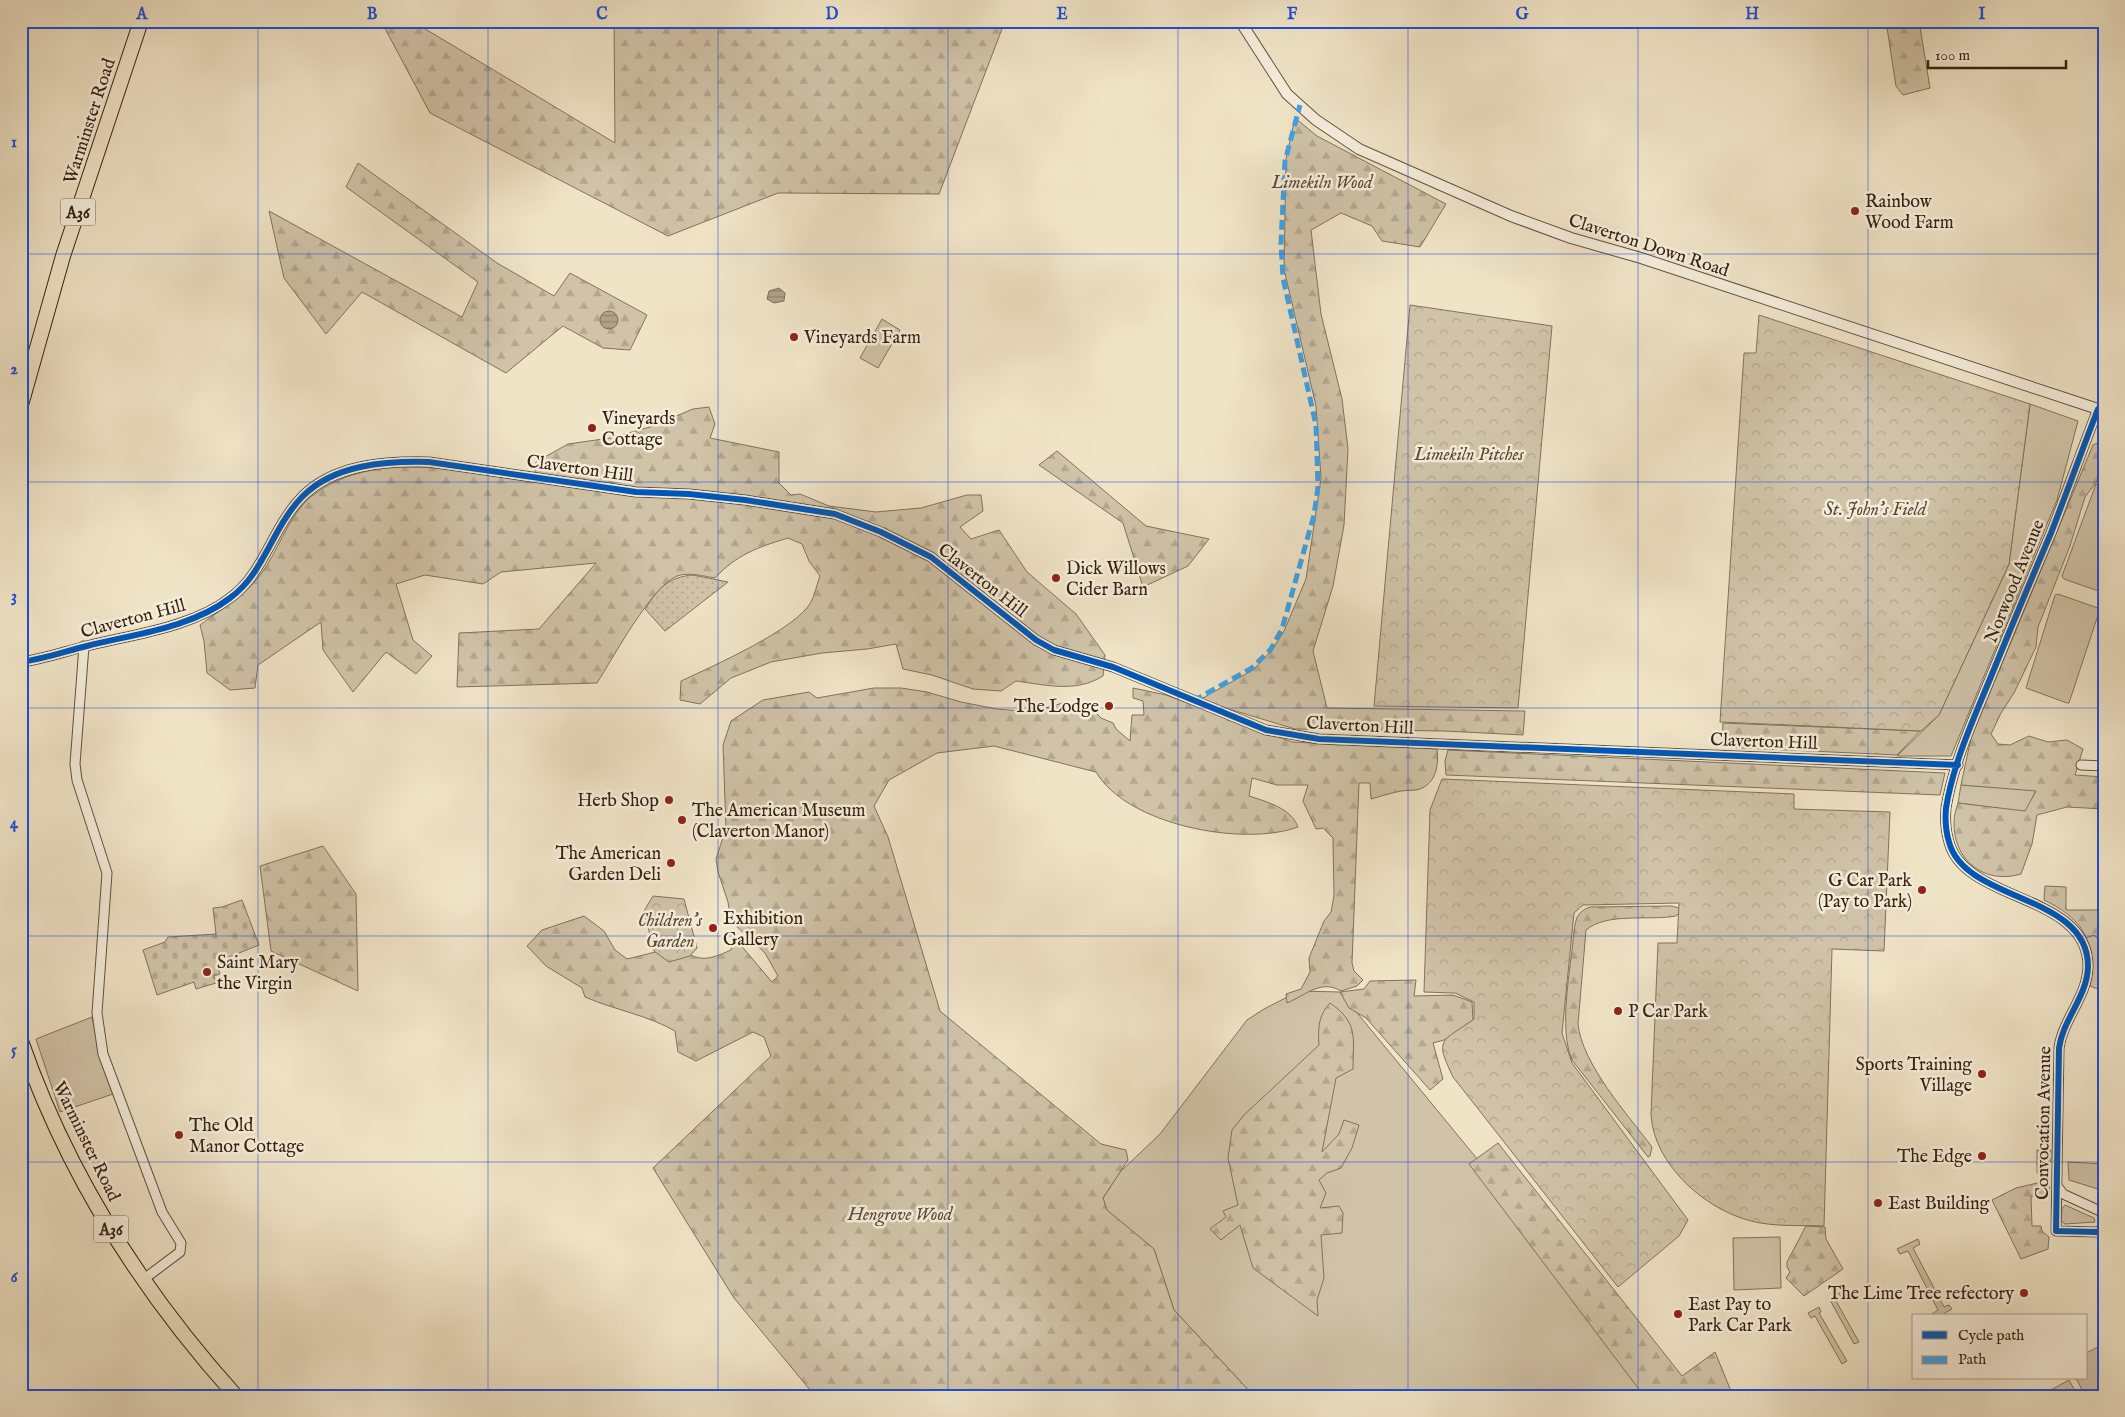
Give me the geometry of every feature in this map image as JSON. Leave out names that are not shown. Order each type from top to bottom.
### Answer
[{"type":"highway","name":"Warminster Road","points":[[21,405],[63,256],[141,21]]},
{"type":"highway","name":"Warminster Road","points":[[21,1041],[70,1157],[106,1221],[144,1279],[192,1346],[236,1396]]},
{"type":"street","name":"Claverton Down Road","points":[[1240,21],[1287,94],[1316,120],[1359,149],[1511,216],[1571,238],[1641,258],[2101,410]]},
{"type":"street","name":"Norwood Avenue","points":[[1958,765],[1972,724],[2101,410]]},
{"type":"street","name":"Claverton Hill","points":[[21,662],[167,626],[199,616],[230,598],[254,575],[288,514],[302,496],[337,474],[377,464],[429,462],[636,492],[689,494],[745,500],[835,514],[881,532],[931,557],[1036,640],[1054,650],[1113,667],[1266,730],[1292,736],[1319,739],[1958,765]]},
{"type":"street","points":[[84,646],[75,764],[77,780],[107,873],[98,1024],[109,1074],[162,1212],[181,1243],[180,1252],[144,1279]]},
{"type":"street","name":"Convocation Avenue","points":[[1958,765],[1946,808],[1947,830],[1952,852],[1967,870],[2067,923],[2082,942],[2088,966],[2085,984],[2060,1036],[2058,1048],[2056,1231],[2100,1232],[2103,1229],[2104,1223]]},
{"type":"street","points":[[2081,765],[2104,766]]},
{"type":"street","points":[[2057,1185],[2063,1194],[2100,1211],[2104,1215]]},
{"type":"green space","points":[[381,21],[412,21],[615,143],[614,21],[1005,21],[939,194],[778,193],[668,236],[430,113]]},
{"type":"green space","points":[[1886,21],[1919,21],[1930,88],[1903,95],[1896,86]]},
{"type":"green space","name":"Limekiln Wood","points":[[1295,118],[1317,136],[1446,204],[1420,247],[1382,241],[1372,226],[1341,213],[1311,230],[1321,314],[1342,399],[1348,449],[1344,525],[1333,586],[1313,651],[1327,708],[1525,711],[1523,735],[1444,731],[1295,729],[1199,700],[1253,670],[1272,650],[1284,631],[1306,579],[1321,478],[1316,406],[1284,269],[1286,159]]},
{"type":"green space","points":[[358,163],[497,263],[554,296],[570,273],[647,315],[630,350],[603,348],[563,326],[506,373],[362,292],[326,334],[284,278],[269,211],[462,317],[478,282],[346,187]]},
{"type":"green space","name":"Limekiln Pitches","points":[[1410,305],[1552,326],[1518,708],[1374,706]]},
{"type":"green space","name":"St. John's Field","points":[[1759,315],[2030,404],[2009,564],[1939,715],[1921,731],[1720,722],[1744,353],[1756,353]]},
{"type":"green space","points":[[882,319],[900,330],[878,368],[860,358]]},
{"type":"green space","points":[[2030,404],[2078,421],[2057,500],[1951,756],[1897,756],[1939,715],[2009,564]]},
{"type":"green space","points":[[709,407],[715,424],[710,438],[779,452],[779,483],[791,495],[800,494],[829,506],[876,512],[921,508],[967,495],[981,495],[983,511],[960,527],[971,539],[999,530],[1027,572],[1076,614],[1105,655],[1103,676],[1082,685],[1072,686],[1050,686],[1016,681],[1001,691],[973,689],[932,675],[903,669],[896,644],[822,653],[771,662],[731,678],[700,704],[680,700],[681,681],[732,657],[772,635],[803,613],[811,602],[820,576],[809,561],[802,544],[788,538],[748,553],[731,563],[715,578],[686,574],[677,576],[667,583],[644,608],[597,683],[457,687],[459,633],[539,629],[596,563],[501,572],[483,584],[425,575],[396,584],[413,640],[432,656],[416,674],[386,652],[353,692],[323,650],[321,622],[258,665],[255,688],[230,690],[207,673],[204,641],[200,625],[240,596],[255,582],[267,565],[293,518],[309,499],[322,489],[346,477],[372,470],[398,467],[426,467],[534,482],[536,462],[568,444],[610,438],[650,427],[693,409]]},
{"type":"green space","points":[[2104,440],[2104,472],[2085,497],[2070,546],[2038,627],[2036,647],[2014,693],[2001,713],[1991,734],[1998,744],[2010,745],[2029,736],[2048,742],[2067,740],[2083,749],[2075,775],[2104,777],[2104,809],[2067,807],[2037,815],[2032,844],[2021,874],[1995,876],[1973,866],[1959,848],[1955,836],[1954,822],[1958,803],[2025,811],[2036,791],[1961,785],[1971,738],[2093,445]]},
{"type":"green space","points":[[1057,451],[1146,526],[1209,539],[1188,566],[1143,587],[1123,523],[1039,465]]},
{"type":"green space","points":[[2096,484],[2104,487],[2104,593],[2064,579],[2062,576]]},
{"type":"green space","points":[[693,575],[728,582],[665,631],[645,609],[665,585],[677,578]]},
{"type":"green space","points":[[2058,594],[2098,608],[2099,612],[2069,703],[2026,688],[2055,595]]},
{"type":"green space","name":"Hengrove Wood","points":[[874,688],[901,688],[927,692],[961,702],[997,709],[1032,712],[1066,702],[1087,704],[1101,718],[1113,723],[1116,729],[1130,741],[1132,715],[1144,715],[1143,701],[1133,698],[1133,688],[1166,695],[1292,742],[1437,749],[1437,767],[1433,778],[1420,789],[1401,791],[1371,799],[1370,783],[1359,783],[1352,963],[1354,971],[1363,980],[1357,986],[1341,991],[1334,988],[1320,987],[1287,1003],[1286,994],[1301,989],[1310,972],[1309,958],[1324,921],[1331,912],[1334,896],[1333,838],[1323,828],[1316,829],[1303,801],[1308,785],[1277,785],[1252,778],[1249,796],[1271,803],[1284,810],[1295,820],[1298,827],[1275,833],[1218,832],[1188,827],[1159,818],[1133,806],[1111,790],[1096,772],[994,746],[937,753],[889,780],[874,806],[888,837],[940,1011],[1101,1144],[1126,1150],[1128,1160],[1103,1198],[1107,1210],[1154,1249],[1174,1310],[1254,1396],[815,1396],[734,1298],[653,1168],[771,1056],[764,1037],[753,1032],[696,1061],[678,1052],[675,1031],[664,1025],[585,997],[582,988],[546,966],[527,946],[542,930],[584,916],[604,931],[615,950],[627,959],[676,947],[697,957],[709,958],[731,950],[733,941],[739,943],[772,982],[778,976],[765,953],[731,921],[728,902],[718,872],[716,859],[726,828],[723,745],[731,721],[763,700],[809,692],[817,698]]},
{"type":"green space","points":[[1723,723],[1920,731],[1897,755],[1722,747]]},
{"type":"green space","points":[[1448,750],[1945,773],[1940,795],[1446,775],[1445,761]]},
{"type":"green space","points":[[1442,779],[1794,794],[1794,809],[1890,812],[1884,951],[1832,949],[1824,1226],[1769,1224],[1733,1215],[1699,1195],[1684,1182],[1672,1167],[1661,1151],[1654,1133],[1651,1115],[1658,943],[1677,943],[1679,903],[1583,905],[1574,913],[1562,1033],[1572,1063],[1688,1220],[1679,1236],[1618,1287],[1453,1077],[1447,1064],[1443,1047],[1444,1042],[1448,1037],[1474,1019],[1474,1002],[1455,993],[1424,992],[1430,810]]},
{"type":"green space","points":[[1961,785],[2036,790],[2026,812],[1958,803]]},
{"type":"green space","points":[[323,846],[356,894],[358,991],[271,951],[260,866]]},
{"type":"green space","points":[[2045,886],[2066,887],[2066,910],[2104,910],[2104,944],[2094,935],[2086,938],[2074,920],[2056,906],[2044,900]]},
{"type":"green space","name":"Children's Garden","points":[[653,896],[684,899],[697,948],[690,956],[669,962],[654,951],[644,911]]},
{"type":"green space","points":[[242,900],[259,945],[224,959],[226,966],[218,969],[220,974],[214,976],[216,983],[196,989],[194,982],[157,995],[143,950],[165,942],[168,937],[216,934],[213,908]]},
{"type":"green space","points":[[1672,906],[1679,908],[1680,912],[1676,916],[1617,919],[1595,924],[1586,930],[1578,1024],[1581,1039],[1597,1072],[1619,1105],[1652,1147],[1648,1157],[1572,1060],[1566,1032],[1567,997],[1575,926],[1578,916],[1582,911],[1590,907]]},
{"type":"green space","points":[[2089,935],[2094,935],[2104,944],[2104,983],[2100,990],[2090,986],[2092,961],[2086,938]]},
{"type":"green space","points":[[1416,980],[1414,996],[1453,995],[1472,1002],[1473,1020],[1444,1040],[1433,1043],[1443,1079],[1430,1090],[1366,1018],[1349,1008],[1340,992],[1364,989],[1370,981]]},
{"type":"green space","points":[[1299,991],[1340,992],[1672,1396],[1254,1396],[1174,1310],[1154,1249],[1107,1211],[1103,1198],[1120,1172],[1160,1134],[1247,1020]]},
{"type":"green space","points":[[1330,1003],[1346,1017],[1350,1024],[1353,1040],[1353,1069],[1336,1078],[1322,1152],[1339,1134],[1344,1120],[1359,1125],[1352,1148],[1341,1168],[1327,1173],[1319,1180],[1326,1193],[1320,1208],[1339,1206],[1343,1213],[1342,1233],[1321,1235],[1324,1278],[1317,1300],[1318,1316],[1253,1268],[1240,1225],[1221,1240],[1210,1229],[1226,1217],[1223,1211],[1238,1205],[1228,1158],[1232,1130],[1244,1115],[1319,1045],[1320,1023],[1323,1013]]},
{"type":"green space","points":[[92,1017],[101,1061],[113,1094],[60,1112],[36,1039]]},
{"type":"green space","points":[[1498,1143],[1682,1376],[1715,1352],[1733,1396],[1644,1396],[1469,1164]]},
{"type":"green space","points":[[2037,1150],[2051,1150],[2051,1162],[2046,1171],[2037,1173]]},
{"type":"green space","points":[[2068,1162],[2104,1164],[2104,1191],[2069,1180]]},
{"type":"green space","points":[[2042,1182],[2049,1186],[2050,1195],[2045,1197],[2031,1196],[2032,1226],[2041,1226],[2042,1231],[2049,1237],[2048,1249],[2021,1259],[1992,1200],[2016,1188]]},
{"type":"green space","points":[[2065,1205],[2094,1218],[2095,1222],[2065,1224],[2061,1221],[2062,1208]]},
{"type":"green space","points":[[1806,1226],[1825,1227],[1826,1239],[1843,1269],[1804,1296],[1786,1278],[1790,1272],[1787,1262]]},
{"type":"green space","points":[[1780,1237],[1781,1288],[1734,1290],[1733,1238]]},
{"type":"green space","points":[[1918,1239],[1920,1244],[1913,1248],[1944,1307],[1949,1305],[1952,1309],[1943,1314],[1932,1314],[1938,1310],[1908,1251],[1900,1254],[1897,1249]]},
{"type":"green space","points":[[1839,1293],[1842,1298],[1836,1301],[1859,1342],[1854,1344],[1829,1298]]},
{"type":"green space","points":[[1819,1307],[1821,1312],[1819,1313],[1847,1361],[1842,1364],[1815,1316],[1811,1318],[1808,1313]]},
{"type":"green space","points":[[2104,1344],[2104,1396],[2085,1396],[2077,1380],[2088,1380],[2088,1352]]},
{"type":"green space","points":[[2069,1380],[2078,1396],[2040,1396]]},
{"type":"shaded area","points":[[779,288],[785,293],[784,301],[774,303],[767,299],[769,291]]},
{"type":"shaded area","points":[[609,311],[615,314],[618,320],[615,326],[609,329],[603,326],[600,320],[603,314]]},
{"type":"marked path","points":[[1193,701],[1252,668],[1271,649],[1282,629],[1314,515],[1318,487],[1316,425],[1283,278],[1281,243],[1285,161],[1300,105]]},
{"type":"cycle path","points":[[2098,409],[2051,533],[1964,742],[1949,792],[1946,808],[1946,830],[1949,842],[1960,862],[1978,877],[2049,911],[2069,925],[2083,943],[2088,967],[2087,978],[2065,1027],[2059,1048],[2056,1231],[2097,1232],[2103,1229],[2104,1223]]},
{"type":"cycle path","points":[[21,662],[162,629],[215,608],[230,598],[250,578],[290,511],[315,486],[329,477],[361,467],[396,462],[429,462],[636,492],[689,494],[745,500],[835,514],[881,532],[931,557],[1036,640],[1054,650],[1113,667],[1266,730],[1319,739],[1958,765]]},
{"type":"place","name":"Rainbow Wood Farm","points":[[1855,211]]},
{"type":"place","name":"Vineyards Farm","points":[[794,337]]},
{"type":"place","name":"Vineyards Cottage","points":[[592,428]]},
{"type":"place","name":"Dick Willows Cider Barn","points":[[1056,578]]},
{"type":"place","name":"The Lodge","points":[[1109,706]]},
{"type":"place","name":"Herb Shop","points":[[669,800]]},
{"type":"place","name":"The American Museum (Claverton Manor)","points":[[682,820]]},
{"type":"place","name":"The American Garden Deli","points":[[671,863]]},
{"type":"place","name":"G Car Park (Pay to Park)","points":[[1922,890]]},
{"type":"place","name":"Exhibition Gallery","points":[[713,928]]},
{"type":"place","name":"Saint Mary the Virgin","points":[[207,972]]},
{"type":"place","name":"P Car Park","points":[[1618,1011]]},
{"type":"place","name":"Sports Training Village","points":[[1982,1074]]},
{"type":"place","name":"The Old Manor Cottage","points":[[179,1135]]},
{"type":"place","name":"The Edge","points":[[1982,1156]]},
{"type":"place","name":"East Building","points":[[1878,1203]]},
{"type":"place","name":"The Lime Tree refectory","points":[[2024,1293]]},
{"type":"place","name":"East Pay to Park Car Park","points":[[1678,1314]]}]
